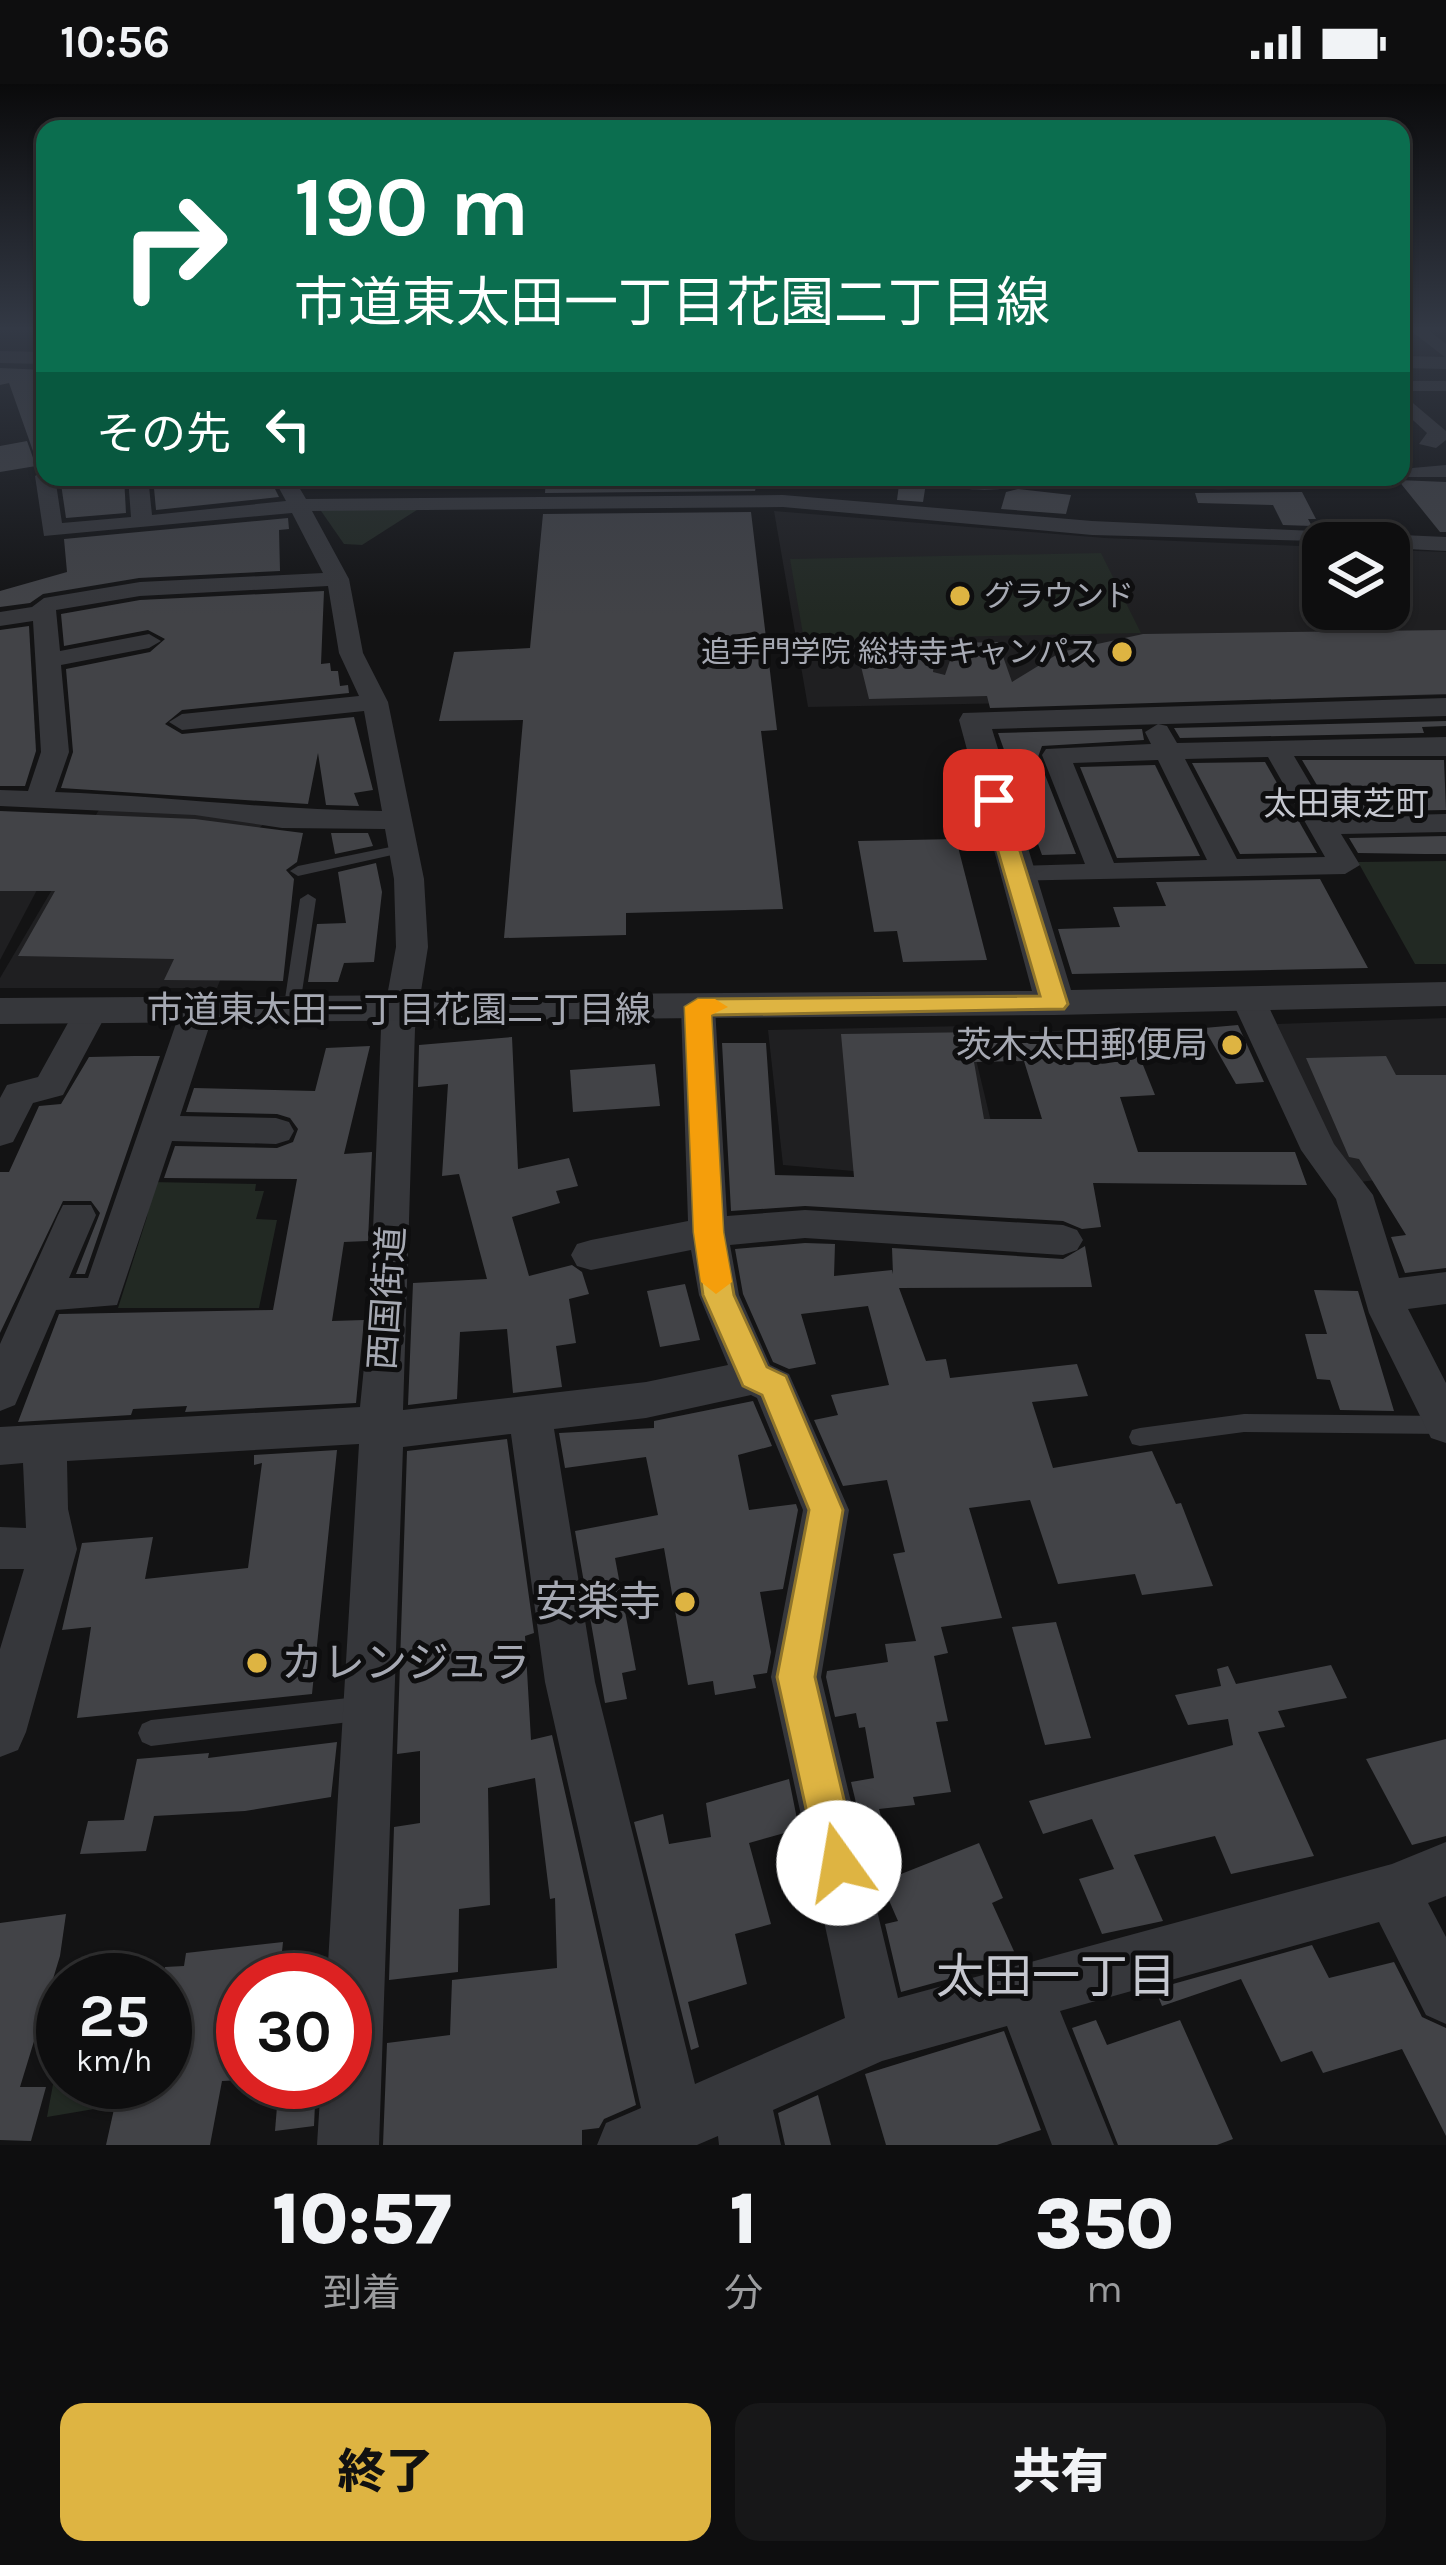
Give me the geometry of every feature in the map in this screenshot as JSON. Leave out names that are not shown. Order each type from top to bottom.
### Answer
[{"type":"street","points":[[1436,472],[1446,494]]},
{"type":"street","points":[[46,486],[52,531],[299,505],[537,491],[567,502],[783,501],[1092,528],[1446,544]]},
{"type":"street","points":[[139,486],[142,521]]},
{"type":"street","name":"西国街道","points":[[288,486],[340,591],[351,653],[375,702],[403,834],[412,947],[402,1011],[390,1306],[380,1374],[382,1428],[348,2145]]},
{"type":"street","points":[[567,502],[575,486]]},
{"type":"street","points":[[645,502],[653,486]]},
{"type":"street","points":[[783,501],[787,486]]},
{"type":"street","points":[[1087,486],[1092,528]]},
{"type":"street","points":[[38,801],[55,752],[44,605],[140,589],[340,591]]},
{"type":"street","points":[[219,607],[340,591]]},
{"type":"street","points":[[0,619],[45,612]]},
{"type":"street","points":[[50,660],[149,641]]},
{"type":"street","points":[[182,722],[375,702]]},
{"type":"street","points":[[1055,1004],[972,722],[986,716],[1446,707]]},
{"type":"street","points":[[1148,713],[1226,868]]},
{"type":"street","points":[[1103,872],[1056,754],[1443,744],[1446,748]]},
{"type":"street","points":[[1016,875],[1345,865],[1276,748]]},
{"type":"street","points":[[0,798],[195,806],[403,834]]},
{"type":"street","points":[[1322,826],[1446,823]]},
{"type":"street","name":"市道東太田一丁目花園二丁目線","points":[[0,1011],[1055,1004],[1446,994]]},
{"type":"street","points":[[1249,1001],[1319,1150],[1354,1195],[1383,1296],[1412,1366],[1446,1425]]},
{"type":"street","points":[[698,1007],[708,1232],[718,1295],[754,1376]]},
{"type":"street","points":[[0,1133],[20,1094],[51,1086],[91,1011]]},
{"type":"street","points":[[42,1294],[103,1294],[197,1012]]},
{"type":"street","points":[[159,1128],[276,1131]]},
{"type":"street","points":[[0,1393],[77,1215]]},
{"type":"street","points":[[591,1255],[708,1232],[805,1223],[1064,1240]]},
{"type":"street","points":[[1383,1296],[1446,1288]]},
{"type":"street","points":[[0,1732],[53,1549],[23,1445],[531,1416],[646,1400],[754,1376],[774,1386],[826,1510],[796,1677],[878,2033]]},
{"type":"street","points":[[531,1416],[539,1518],[651,2133],[744,2119],[878,2033],[1022,1989],[1392,1891],[1446,1869]]},
{"type":"street","points":[[0,1548],[53,1549]]},
{"type":"street","points":[[1392,1891],[1446,1995]]},
{"type":"street","points":[[1022,1989],[1083,2145]]},
{"type":"lane","points":[[298,871],[403,834]]},
{"type":"lane","points":[[291,1012],[308,899]]},
{"type":"lane","points":[[1140,1438],[1244,1423],[1446,1425]]},
{"type":"lane","points":[[151,1733],[369,1708]]},
{"type":"shaded area","points":[[319,508],[420,508],[362,545],[344,544]]},
{"type":"shaded area","name":"追手門学院 総持寺キャンパス","points":[[774,511],[1105,538],[1302,546],[1302,630],[1410,630],[1410,551],[1446,552],[1446,695],[808,707]]},
{"type":"shaded area","name":"グラウンド","points":[[1101,553],[1141,633],[804,640],[790,559]]},
{"type":"shaded area","points":[[100,808],[165,808],[266,822],[246,840],[254,897],[217,988],[0,988],[0,978]]},
{"type":"shaded area","points":[[0,812],[77,814],[0,960]]},
{"type":"shaded area","points":[[1446,861],[1446,964],[1415,964],[1358,862]]},
{"type":"shaded area","points":[[1446,1018],[1446,1171],[1360,1182],[1341,1166],[1277,1024]]},
{"type":"shaded area","points":[[968,1026],[1006,1184],[783,1165],[768,1030]]},
{"type":"shaded area","points":[[151,1182],[256,1184],[255,1191],[264,1191],[256,1219],[277,1220],[259,1308],[118,1308],[147,1217]]},
{"type":"shaded area","points":[[48,2109],[94,2109],[47,2117]]},
{"type":"building","points":[[23,423],[36,423],[36,460]]},
{"type":"building","points":[[27,441],[36,466],[0,472],[0,446]]},
{"type":"building","points":[[1410,480],[1446,482],[1446,532],[1440,532],[1403,486],[1410,486]]},
{"type":"building","points":[[61,486],[124,486],[126,513],[66,518]]},
{"type":"building","points":[[154,486],[274,486],[279,497],[156,510]]},
{"type":"building","points":[[545,486],[756,486],[755,491],[545,493]]},
{"type":"building","points":[[899,486],[926,486],[923,502],[897,500]]},
{"type":"building","points":[[1006,492],[1071,495],[1066,514],[1001,509]]},
{"type":"building","points":[[1302,492],[1316,519],[1302,526],[1283,525],[1273,505],[1198,503],[1195,493]]},
{"type":"building","points":[[751,512],[777,730],[761,731],[783,909],[626,913],[626,935],[504,938],[523,720],[439,721],[454,652],[530,648],[543,514]]},
{"type":"building","points":[[288,518],[289,529],[279,530],[280,571],[139,578],[43,594],[30,603],[0,607],[0,591],[67,572],[64,539]]},
{"type":"building","points":[[324,591],[321,664],[330,663],[331,671],[338,671],[340,686],[348,685],[349,693],[182,710],[165,724],[182,734],[354,717],[373,790],[354,793],[359,806],[326,805],[318,753],[308,804],[61,788],[73,752],[66,669],[150,652],[165,639],[148,630],[64,646],[61,614],[140,600]]},
{"type":"building","points":[[29,626],[36,751],[25,786],[0,786],[0,630]]},
{"type":"building","points":[[1446,630],[1446,694],[990,708],[987,696],[869,699],[856,646],[936,644],[933,672],[945,675],[956,643],[998,642],[1012,682],[1061,652],[1143,634]]},
{"type":"building","points":[[1446,721],[1446,726],[1422,727],[1424,733],[1180,738],[1174,728]]},
{"type":"building","points":[[1142,729],[1144,740],[1042,746],[1038,757],[1076,854],[1042,855],[998,733]]},
{"type":"building","points":[[1302,760],[1444,760],[1446,810],[1333,812]]},
{"type":"building","points":[[1265,762],[1317,853],[1240,854],[1192,763]]},
{"type":"building","points":[[1155,765],[1200,856],[1117,858],[1080,767]]},
{"type":"building","points":[[0,811],[195,819],[303,833],[297,862],[286,870],[294,879],[283,981],[164,980],[174,959],[18,956],[55,891],[0,891]]},
{"type":"building","points":[[331,833],[368,833],[373,846],[335,854]]},
{"type":"building","points":[[1446,836],[1446,854],[1358,853],[1349,838]]},
{"type":"building","points":[[956,839],[987,960],[903,962],[897,931],[874,932],[858,841]]},
{"type":"building","points":[[376,863],[382,892],[374,962],[344,963],[338,982],[308,982],[317,924],[346,923],[338,872]]},
{"type":"building","points":[[1320,879],[1368,968],[1072,974],[1058,929],[1120,927],[1113,907],[1166,906],[1156,882]]},
{"type":"building","points":[[1238,1025],[1264,1082],[1236,1084],[1204,1028]]},
{"type":"building","points":[[1129,1030],[1155,1095],[1120,1097],[1138,1152],[1295,1152],[1307,1185],[1093,1183],[1101,1227],[1082,1229],[1063,1221],[805,1206],[731,1211],[722,1043],[766,1043],[775,1175],[854,1177],[841,1034]],"holes":[[[1024,1061],[1042,1119],[984,1119],[974,1062]]]},
{"type":"building","points":[[512,1037],[518,1169],[569,1158],[578,1186],[556,1191],[560,1203],[512,1217],[529,1276],[572,1265],[582,1272],[589,1294],[569,1299],[576,1343],[556,1346],[562,1387],[513,1393],[507,1329],[460,1332],[457,1399],[408,1405],[413,1283],[487,1279],[459,1174],[442,1176],[448,1084],[418,1087],[419,1045]]},
{"type":"building","points":[[370,1046],[344,1154],[372,1152],[368,1241],[344,1242],[332,1321],[364,1320],[356,1403],[185,1412],[187,1406],[133,1409],[131,1415],[18,1422],[59,1314],[273,1310],[297,1179],[164,1178],[175,1146],[277,1148],[293,1142],[298,1129],[290,1118],[277,1114],[186,1112],[194,1088],[315,1091],[326,1048]]},
{"type":"building","points":[[160,1056],[85,1274],[76,1274],[100,1213],[91,1201],[63,1201],[0,1333],[0,1172],[9,1172],[39,1106],[61,1104],[89,1057]]},
{"type":"building","points":[[1386,1056],[1396,1075],[1446,1075],[1446,1268],[1405,1273],[1391,1237],[1406,1235],[1359,1159],[1349,1157],[1306,1058]]},
{"type":"building","points":[[655,1064],[660,1106],[573,1112],[570,1070]]},
{"type":"building","points":[[835,1244],[834,1276],[892,1270],[893,1274],[892,1248],[1063,1259],[1085,1246],[1092,1287],[899,1288],[926,1361],[946,1359],[950,1378],[1077,1364],[1088,1396],[1032,1402],[1053,1468],[1152,1451],[1176,1504],[1181,1503],[1213,1586],[1142,1595],[1135,1574],[1058,1584],[1030,1500],[969,1508],[1002,1618],[941,1627],[948,1653],[934,1656],[948,1721],[936,1722],[951,1792],[913,1797],[915,1805],[879,1809],[892,1857],[870,1861],[851,1782],[874,1778],[865,1727],[859,1728],[856,1713],[835,1717],[826,1677],[827,1671],[888,1662],[885,1644],[916,1641],[893,1554],[905,1552],[887,1480],[843,1486],[814,1420],[838,1415],[831,1395],[889,1385],[868,1306],[801,1314],[816,1364],[789,1369],[773,1362],[743,1294],[735,1249]]},
{"type":"building","points":[[685,1284],[700,1340],[660,1347],[647,1291]]},
{"type":"building","points":[[1314,1290],[1358,1291],[1394,1411],[1340,1410],[1330,1380],[1317,1379],[1305,1334],[1327,1334]]},
{"type":"building","points":[[753,1401],[772,1446],[738,1455],[749,1510],[796,1504],[798,1510],[783,1589],[760,1592],[771,1652],[767,1673],[753,1675],[756,1688],[715,1695],[713,1681],[688,1685],[664,1548],[615,1558],[636,1670],[622,1673],[627,1699],[605,1703],[575,1531],[658,1515],[646,1457],[565,1468],[559,1433],[654,1428],[654,1421]]},
{"type":"building","points":[[507,1439],[534,1633],[525,1636],[531,1740],[552,1735],[636,2105],[604,2119],[599,2128],[582,2130],[582,2145],[383,2145],[387,2043],[450,2035],[452,1980],[557,1968],[555,1898],[550,1899],[535,1778],[488,1788],[490,1905],[459,1909],[458,1972],[389,1980],[394,1827],[420,1823],[420,1751],[397,1754],[407,1451]]},
{"type":"building","points":[[337,1450],[312,1694],[77,1718],[91,1627],[62,1630],[82,1543],[153,1537],[145,1579],[248,1568],[262,1463],[254,1465],[254,1455]]},
{"type":"building","points":[[1056,1622],[1091,1738],[1045,1745],[1012,1627]]},
{"type":"building","points":[[1331,1665],[1347,1698],[1278,1711],[1285,1727],[1258,1732],[1314,1856],[1231,1874],[1215,1836],[1134,1855],[1163,1921],[1102,1934],[1079,1879],[1114,1869],[1092,1819],[1043,1834],[1029,1801],[1233,1745],[1228,1719],[1188,1725],[1175,1695],[1221,1686],[1217,1669],[1228,1666],[1236,1684]]},
{"type":"building","points":[[1446,1739],[1446,1836],[1412,1845],[1366,1759]]},
{"type":"building","points":[[337,1742],[331,1797],[245,1811],[154,1816],[146,1851],[80,1854],[88,1821],[124,1820],[137,1759],[209,1753],[208,1758]]},
{"type":"building","points":[[789,1779],[799,1829],[749,1843],[771,1924],[735,1934],[747,1984],[688,2002],[699,2047],[691,2050],[634,1822],[663,1814],[669,1844],[711,1837],[706,1803]]},
{"type":"building","points":[[979,1843],[1003,1898],[992,1903],[1018,1960],[901,1992],[885,1924],[898,1921],[881,1882]]},
{"type":"building","points":[[66,1914],[60,1953],[36,1953],[36,2035],[20,2087],[36,2087],[36,2109],[40,2109],[31,2141],[0,2140],[0,1923]]},
{"type":"building","points":[[283,1942],[282,1953],[216,1953],[217,2109],[210,2145],[106,2145],[114,2109],[192,2109],[192,1953],[186,1953]]},
{"type":"building","points":[[1312,1945],[1329,1978],[1394,1962],[1422,2017],[1446,2028],[1446,2136],[1402,2049],[1323,2073],[1312,2051],[1281,2062],[1241,1979],[1162,2006],[1155,1989]]},
{"type":"building","points":[[1096,2020],[1107,2045],[1180,2020],[1233,2139],[1217,2145],[1118,2145],[1072,2028]]},
{"type":"building","points":[[1004,2031],[1041,2130],[997,2145],[886,2145],[865,2074]]},
{"type":"building","points":[[818,2095],[831,2145],[785,2145],[778,2113]]},
{"type":"building","points":[[277,2109],[315,2109],[314,2126],[275,2131]]},
{"type":"slow traffic","points":[[715,1007],[698,1007],[708,1232],[716,1282]]},
{"type":"place","name":"グラウンド","points":[[960,596]]},
{"type":"place","name":"追手門学院 総持寺キャンパス","points":[[1122,652]]},
{"type":"place","name":"茨木太田郵便局","points":[[1232,1045]]},
{"type":"place","name":"安楽寺","points":[[685,1602]]},
{"type":"place","name":"カレンジュラ","points":[[257,1663]]},
{"type":"district","name":"太田東芝町","points":[[1346,804]]},
{"type":"district","name":"太田一丁目","points":[[1056,1977]]},
{"type":"route","points":[[839,1863],[796,1677],[826,1510],[774,1386],[754,1376],[718,1295],[708,1232],[698,1007],[1055,1004],[994,800]]}]
